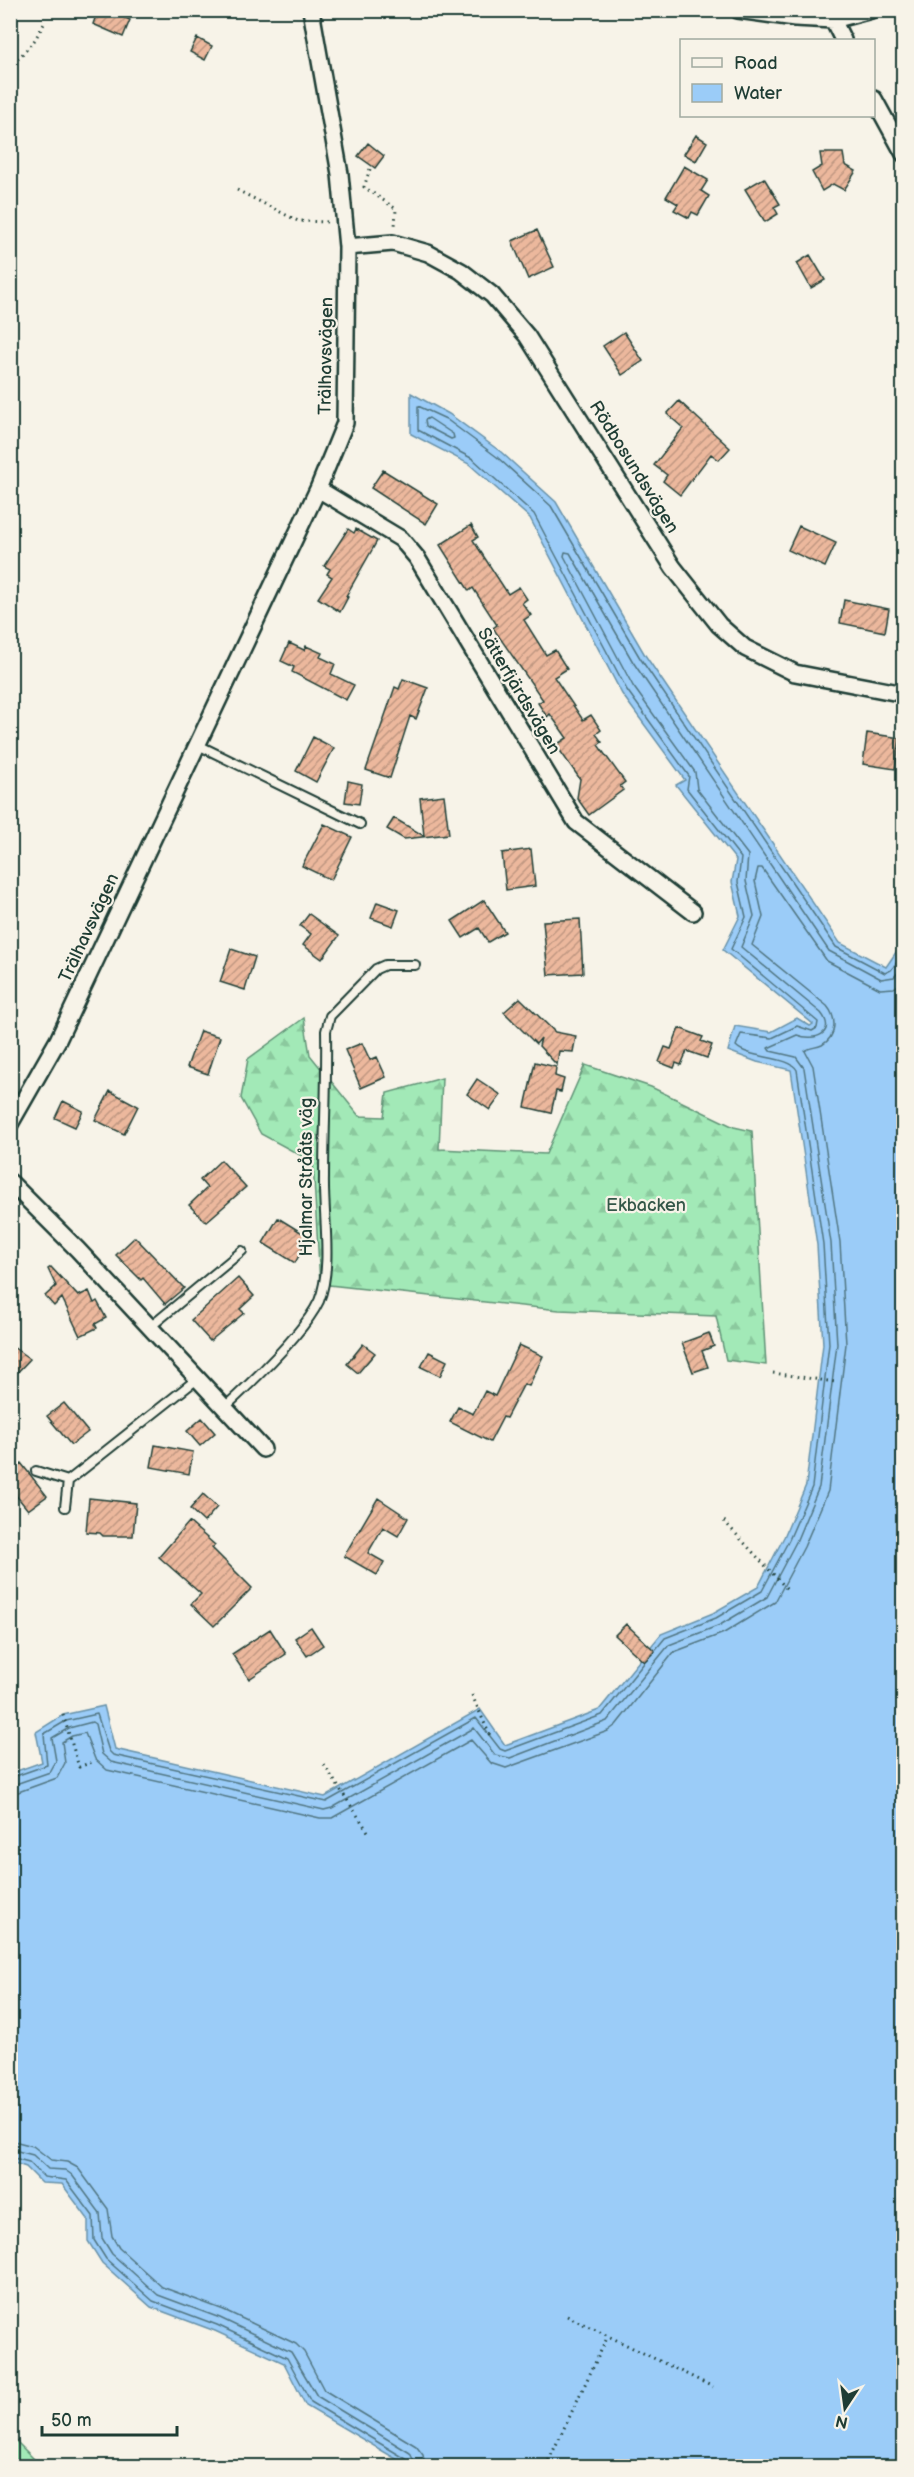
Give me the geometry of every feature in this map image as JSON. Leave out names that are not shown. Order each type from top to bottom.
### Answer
[{"type":"street","name":"Trälhavsvägen","points":[[10,1124],[58,1040],[195,744],[318,489],[345,423],[347,247],[340,174],[310,10]]},
{"type":"street","points":[[738,10],[795,18],[833,20],[871,10]]},
{"type":"street","points":[[833,20],[842,39]]},
{"type":"street","points":[[875,103],[903,153]]},
{"type":"street","name":"Rödbosundsvägen","points":[[347,247],[393,243],[428,253],[461,271],[492,295],[512,316],[673,567],[718,626],[745,648],[778,667],[828,681],[903,694]]},
{"type":"street","name":"Sätterfjärdsvägen","points":[[318,489],[400,539],[417,558],[576,822],[693,912]]},
{"type":"street","points":[[10,1182],[263,1449]]},
{"type":"lane","points":[[195,744],[360,824]]},
{"type":"lane","name":"Hjalmar Strååts väg","points":[[225,1407],[257,1377],[306,1321],[318,1301],[326,1276],[324,1178],[326,1030],[330,1016],[376,969],[385,965],[415,965]]},
{"type":"lane","points":[[149,1328],[242,1251]]},
{"type":"lane","points":[[65,1507],[68,1481],[197,1378]]},
{"type":"lane","points":[[36,1471],[68,1481]]},
{"type":"path","points":[[10,68],[34,41],[44,24]]},
{"type":"path","points":[[370,169],[364,187],[396,209],[393,243]]},
{"type":"path","points":[[237,190],[298,220],[343,222]]},
{"type":"path","points":[[773,1373],[835,1382]]},
{"type":"path","points":[[724,1521],[787,1589]]},
{"type":"path","points":[[472,1695],[491,1738]]},
{"type":"path","points":[[63,1715],[79,1767],[92,1761]]},
{"type":"path","points":[[324,1765],[369,1833]]},
{"type":"path","points":[[567,2316],[713,2387]]},
{"type":"path","points":[[546,2466],[608,2336]]},
{"type":"green space","name":"Ekbacken","points":[[304,1018],[310,1055],[359,1116],[384,1117],[387,1093],[442,1078],[439,1149],[546,1154],[585,1065],[651,1087],[734,1127],[752,1131],[766,1365],[726,1360],[716,1316],[559,1310],[320,1284],[313,1162],[261,1134],[241,1098],[248,1059]]},
{"type":"green space","points":[[11,2436],[41,2466],[11,2466]]},
{"type":"water","points":[[411,393],[449,414],[501,452],[556,502],[645,655],[840,943],[886,967],[903,942],[903,2466],[408,2466],[306,2406],[284,2363],[215,2331],[151,2307],[102,2263],[88,2241],[88,2219],[62,2184],[42,2183],[26,2167],[11,2162],[11,1773],[42,1762],[36,1732],[63,1715],[104,1706],[115,1749],[325,1797],[480,1709],[505,1745],[599,1710],[661,1634],[713,1613],[758,1587],[784,1537],[806,1485],[823,1344],[817,1245],[791,1070],[757,1062],[728,1051],[735,1026],[771,1032],[797,1018],[810,1026],[813,1024],[723,950],[740,916],[732,882],[736,860],[676,785],[685,780],[622,694],[530,518],[469,464],[411,434]]},
{"type":"building","points":[[98,10],[108,10],[130,20],[123,37],[93,24]]},
{"type":"building","points":[[197,38],[212,46],[205,60],[190,52]]},
{"type":"building","points":[[696,135],[707,142],[696,161],[684,154]]},
{"type":"building","points":[[368,143],[384,156],[375,168],[358,156]]},
{"type":"building","points":[[820,153],[843,153],[845,165],[856,171],[844,190],[833,184],[822,191],[812,172],[822,166]]},
{"type":"building","points":[[684,166],[708,180],[701,191],[709,196],[698,215],[692,212],[689,218],[674,210],[678,204],[666,197]]},
{"type":"building","points":[[764,178],[780,204],[774,207],[778,214],[765,222],[745,189]]},
{"type":"building","points":[[537,230],[554,267],[528,279],[512,241]]},
{"type":"building","points":[[810,255],[825,280],[811,288],[797,263]]},
{"type":"building","points":[[624,332],[643,361],[622,375],[603,346]]},
{"type":"building","points":[[679,401],[730,448],[719,460],[711,454],[680,495],[663,481],[667,475],[654,465],[683,428],[667,414]]},
{"type":"building","points":[[383,470],[438,504],[426,524],[371,488]]},
{"type":"building","points":[[471,525],[478,537],[473,540],[508,594],[519,587],[527,599],[522,603],[531,615],[524,620],[546,655],[555,650],[567,669],[554,677],[583,720],[591,715],[601,730],[596,734],[602,742],[598,745],[625,782],[620,786],[623,790],[589,815],[577,798],[580,779],[556,745],[567,738],[550,714],[547,717],[538,703],[543,700],[493,628],[497,625],[473,588],[469,591],[440,545]]},
{"type":"building","points":[[799,526],[836,543],[825,567],[788,550]]},
{"type":"building","points":[[348,529],[354,533],[356,529],[377,541],[346,596],[348,597],[340,612],[318,598],[332,577],[327,574],[330,569],[324,566]]},
{"type":"building","points":[[844,600],[889,609],[885,632],[840,623]]},
{"type":"building","points":[[289,643],[304,650],[306,646],[322,653],[320,657],[335,664],[331,674],[354,685],[346,700],[292,672],[294,667],[281,661]]},
{"type":"building","points":[[403,679],[428,688],[416,719],[410,716],[390,778],[366,770],[395,687],[399,689]]},
{"type":"building","points":[[867,733],[900,738],[895,769],[863,764]]},
{"type":"building","points":[[313,737],[334,748],[316,782],[296,771]]},
{"type":"building","points":[[348,781],[362,784],[359,804],[345,802]]},
{"type":"building","points":[[444,795],[449,834],[404,839],[387,829],[394,818],[424,836],[420,798]]},
{"type":"building","points":[[324,824],[352,837],[331,880],[302,866]]},
{"type":"building","points":[[531,849],[535,886],[506,890],[502,853]]},
{"type":"building","points":[[484,900],[505,932],[488,942],[479,928],[463,938],[452,921]]},
{"type":"building","points":[[377,902],[399,910],[393,926],[371,918]]},
{"type":"building","points":[[309,914],[339,936],[322,959],[303,945],[311,934],[300,926]]},
{"type":"building","points":[[580,919],[583,973],[548,975],[543,921]]},
{"type":"building","points":[[231,949],[255,957],[245,990],[220,982]]},
{"type":"building","points":[[520,998],[555,1032],[576,1036],[573,1052],[559,1051],[557,1065],[539,1046],[541,1038],[536,1044],[504,1012]]},
{"type":"building","points":[[679,1028],[703,1037],[701,1041],[712,1045],[707,1058],[687,1051],[681,1065],[676,1063],[674,1068],[659,1062],[665,1047],[671,1049]]},
{"type":"building","points":[[200,1031],[220,1037],[208,1074],[187,1067]]},
{"type":"building","points":[[362,1043],[370,1060],[377,1057],[386,1077],[361,1088],[345,1050]]},
{"type":"building","points":[[535,1062],[556,1067],[555,1076],[564,1079],[561,1092],[556,1091],[551,1113],[525,1107]]},
{"type":"building","points":[[477,1079],[501,1095],[490,1110],[467,1094]]},
{"type":"building","points":[[110,1091],[138,1106],[124,1134],[95,1120]]},
{"type":"building","points":[[63,1101],[83,1111],[75,1127],[55,1118]]},
{"type":"building","points":[[221,1160],[246,1187],[206,1222],[189,1205],[207,1188],[200,1180]]},
{"type":"building","points":[[278,1218],[309,1237],[295,1263],[263,1243]]},
{"type":"building","points":[[135,1237],[184,1288],[165,1304],[143,1278],[141,1280],[116,1255]]},
{"type":"building","points":[[51,1267],[78,1296],[89,1291],[94,1303],[97,1301],[106,1318],[95,1324],[97,1328],[80,1336],[62,1298],[54,1306],[45,1296],[56,1286],[48,1269]]},
{"type":"building","points":[[238,1278],[254,1296],[240,1309],[244,1313],[210,1341],[191,1320]]},
{"type":"building","points":[[709,1333],[714,1346],[702,1351],[708,1367],[693,1372],[682,1343]]},
{"type":"building","points":[[363,1344],[375,1353],[358,1373],[347,1364]]},
{"type":"building","points":[[10,1345],[30,1359],[10,1380]]},
{"type":"building","points":[[519,1345],[543,1356],[529,1386],[524,1384],[490,1442],[450,1422],[458,1407],[473,1414],[485,1391],[495,1396]]},
{"type":"building","points":[[429,1352],[447,1361],[440,1376],[421,1367]]},
{"type":"building","points":[[64,1403],[88,1432],[71,1445],[47,1416]]},
{"type":"building","points":[[202,1418],[215,1433],[200,1446],[187,1431]]},
{"type":"building","points":[[155,1445],[193,1452],[189,1474],[151,1467]]},
{"type":"building","points":[[21,1463],[47,1496],[28,1510],[10,1488],[10,1472]]},
{"type":"building","points":[[203,1494],[217,1507],[204,1522],[190,1509]]},
{"type":"building","points":[[89,1498],[136,1503],[133,1536],[103,1536],[100,1533],[86,1532]]},
{"type":"building","points":[[378,1498],[408,1518],[398,1536],[383,1527],[368,1553],[384,1562],[377,1575],[344,1556]]},
{"type":"building","points":[[189,1522],[215,1545],[212,1548],[252,1588],[214,1626],[191,1604],[201,1594],[159,1557]]},
{"type":"building","points":[[626,1624],[655,1651],[644,1662],[615,1635]]},
{"type":"building","points":[[311,1627],[323,1645],[307,1656],[295,1638]]},
{"type":"building","points":[[270,1629],[286,1654],[249,1679],[232,1654]]}]
